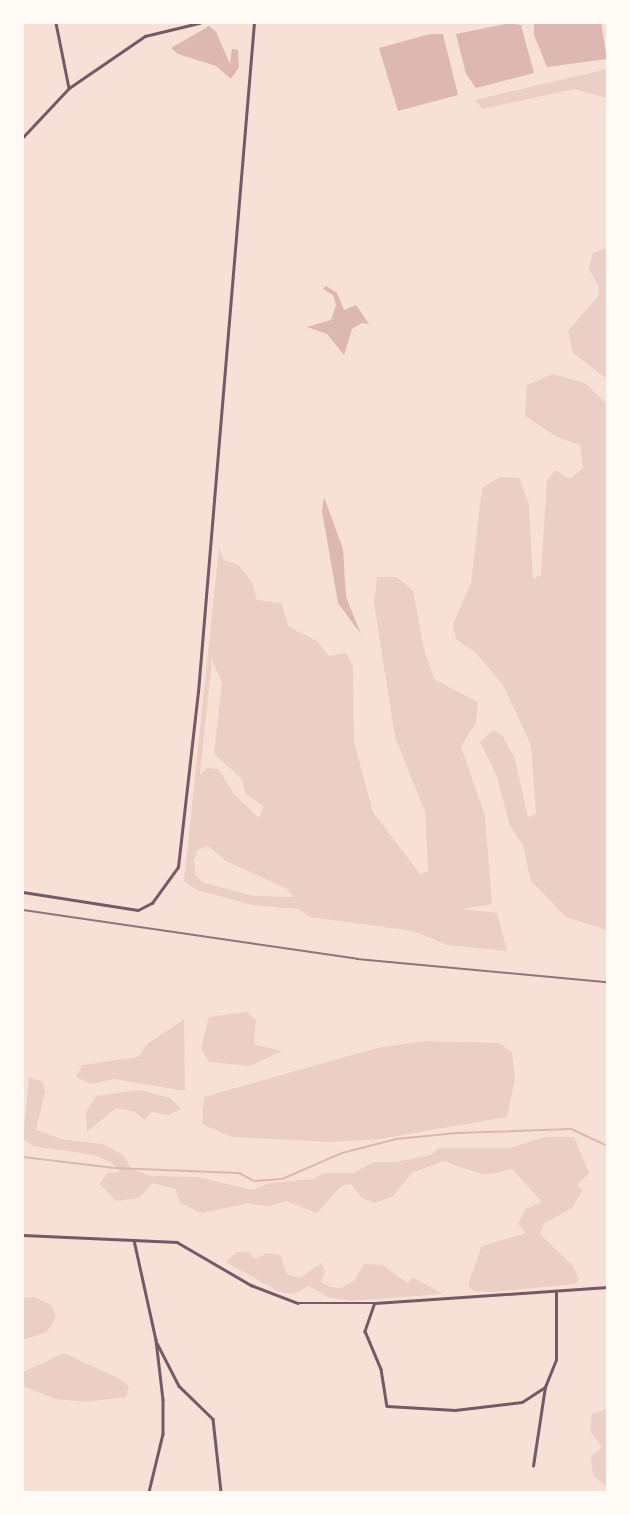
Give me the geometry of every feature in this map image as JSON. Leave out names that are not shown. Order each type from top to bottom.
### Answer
[{"type":"street","points":[[56,23],[69,88]]},
{"type":"street","points":[[23,136],[69,88],[145,36],[199,23]]},
{"type":"street","points":[[23,892],[138,910],[152,903],[178,867],[198,692],[254,23]]},
{"type":"street","points":[[23,1235],[134,1240],[192,1247],[251,1285],[298,1303],[375,1303],[607,1287]]},
{"type":"street","points":[[134,1240],[156,1340],[163,1434],[149,1492]]},
{"type":"street","points":[[533,1466],[545,1387],[556,1360],[556,1292]]},
{"type":"street","points":[[375,1303],[365,1331],[381,1369],[387,1406],[455,1410],[522,1402],[545,1387]]},
{"type":"street","points":[[156,1340],[179,1386],[213,1419],[221,1492]]},
{"type":"shaded area","points":[[510,23],[521,25],[534,73],[476,88],[466,74],[456,34]]},
{"type":"shaded area","points":[[534,23],[601,23],[607,59],[547,67],[534,35]]},
{"type":"shaded area","points":[[209,26],[216,32],[230,64],[232,49],[238,50],[239,67],[231,79],[216,66],[178,54],[171,48]]},
{"type":"shaded area","points":[[430,34],[443,34],[458,95],[398,111],[379,48]]},
{"type":"shaded area","points":[[607,69],[607,98],[574,89],[483,109],[475,100]]},
{"type":"shaded area","points":[[607,248],[607,379],[573,353],[568,331],[598,296],[599,287],[589,269],[593,253]]},
{"type":"shaded area","points":[[326,286],[337,293],[344,310],[356,305],[369,324],[362,323],[352,329],[344,355],[327,334],[307,327],[331,320],[336,305],[333,295],[323,289]]},
{"type":"shaded area","points":[[553,374],[585,383],[607,404],[607,930],[566,917],[531,881],[523,845],[510,826],[496,774],[480,742],[493,730],[502,735],[514,756],[528,817],[536,814],[531,745],[503,685],[476,653],[456,639],[453,624],[471,583],[482,488],[500,477],[519,478],[529,504],[533,579],[541,575],[547,480],[556,470],[570,479],[583,468],[580,445],[557,437],[525,416],[527,385]]},
{"type":"shaded area","points":[[324,497],[343,549],[346,597],[361,634],[338,603],[322,511]]},
{"type":"shaded area","points":[[219,547],[224,560],[238,565],[252,582],[257,600],[281,603],[289,627],[317,641],[329,656],[346,653],[353,666],[354,742],[373,812],[420,874],[428,871],[425,812],[395,737],[374,603],[377,577],[397,577],[413,591],[425,653],[435,680],[478,702],[476,723],[461,746],[485,816],[492,904],[463,909],[497,913],[507,951],[447,945],[413,931],[310,917],[299,909],[252,905],[197,890],[184,881]],"holes":[[[212,659],[222,683],[214,754],[242,779],[246,795],[264,806],[259,818],[234,794],[218,769],[207,768],[200,775]],[[208,846],[226,861],[287,889],[293,897],[254,896],[204,883],[196,876],[194,860],[198,850]]]},
{"type":"shaded area","points":[[247,1012],[256,1020],[254,1044],[282,1051],[250,1066],[209,1062],[201,1049],[209,1017]]},
{"type":"shaded area","points":[[184,1019],[185,1091],[114,1079],[91,1084],[76,1077],[82,1065],[138,1057],[147,1044]]},
{"type":"shaded area","points":[[425,1041],[498,1043],[512,1052],[515,1079],[507,1117],[380,1139],[330,1142],[232,1137],[202,1124],[204,1097],[377,1048]]},
{"type":"shaded area","points":[[29,1077],[43,1082],[45,1092],[36,1130],[65,1140],[104,1144],[123,1155],[131,1168],[150,1176],[197,1177],[253,1190],[270,1183],[314,1179],[324,1173],[353,1173],[374,1162],[395,1162],[431,1155],[439,1148],[510,1148],[545,1137],[574,1137],[589,1173],[577,1185],[583,1190],[572,1208],[544,1224],[540,1234],[573,1266],[579,1279],[576,1284],[492,1292],[473,1291],[468,1284],[482,1246],[526,1233],[518,1224],[525,1209],[542,1202],[512,1169],[484,1175],[443,1161],[412,1173],[392,1197],[375,1203],[362,1198],[351,1184],[341,1186],[317,1213],[286,1201],[267,1207],[250,1203],[202,1213],[180,1203],[175,1189],[153,1183],[139,1198],[116,1201],[100,1184],[107,1173],[120,1172],[112,1163],[94,1155],[33,1146],[23,1139]]},
{"type":"shaded area","points":[[139,1090],[170,1098],[181,1109],[168,1115],[152,1112],[144,1120],[135,1112],[116,1108],[87,1132],[86,1112],[96,1096]]},
{"type":"shaded area","points":[[237,1252],[248,1252],[255,1259],[267,1253],[280,1255],[287,1274],[300,1278],[321,1263],[325,1271],[321,1282],[330,1287],[341,1288],[354,1281],[364,1264],[382,1265],[408,1283],[412,1277],[443,1294],[351,1301],[328,1297],[309,1286],[292,1294],[279,1292],[226,1262]]},
{"type":"shaded area","points":[[35,1297],[52,1306],[56,1317],[47,1332],[23,1340],[23,1298]]},
{"type":"shaded area","points":[[64,1353],[120,1379],[129,1386],[126,1397],[86,1402],[55,1399],[23,1386],[23,1372]]},
{"type":"shaded area","points":[[607,1409],[607,1486],[593,1476],[591,1457],[602,1447],[590,1431],[592,1414]]},
{"type":"waterway","points":[[23,1157],[114,1168],[239,1173],[254,1181],[282,1179],[342,1153],[396,1139],[457,1133],[571,1129],[607,1146]]},
{"type":"railway","points":[[23,910],[357,959],[607,982]]}]
